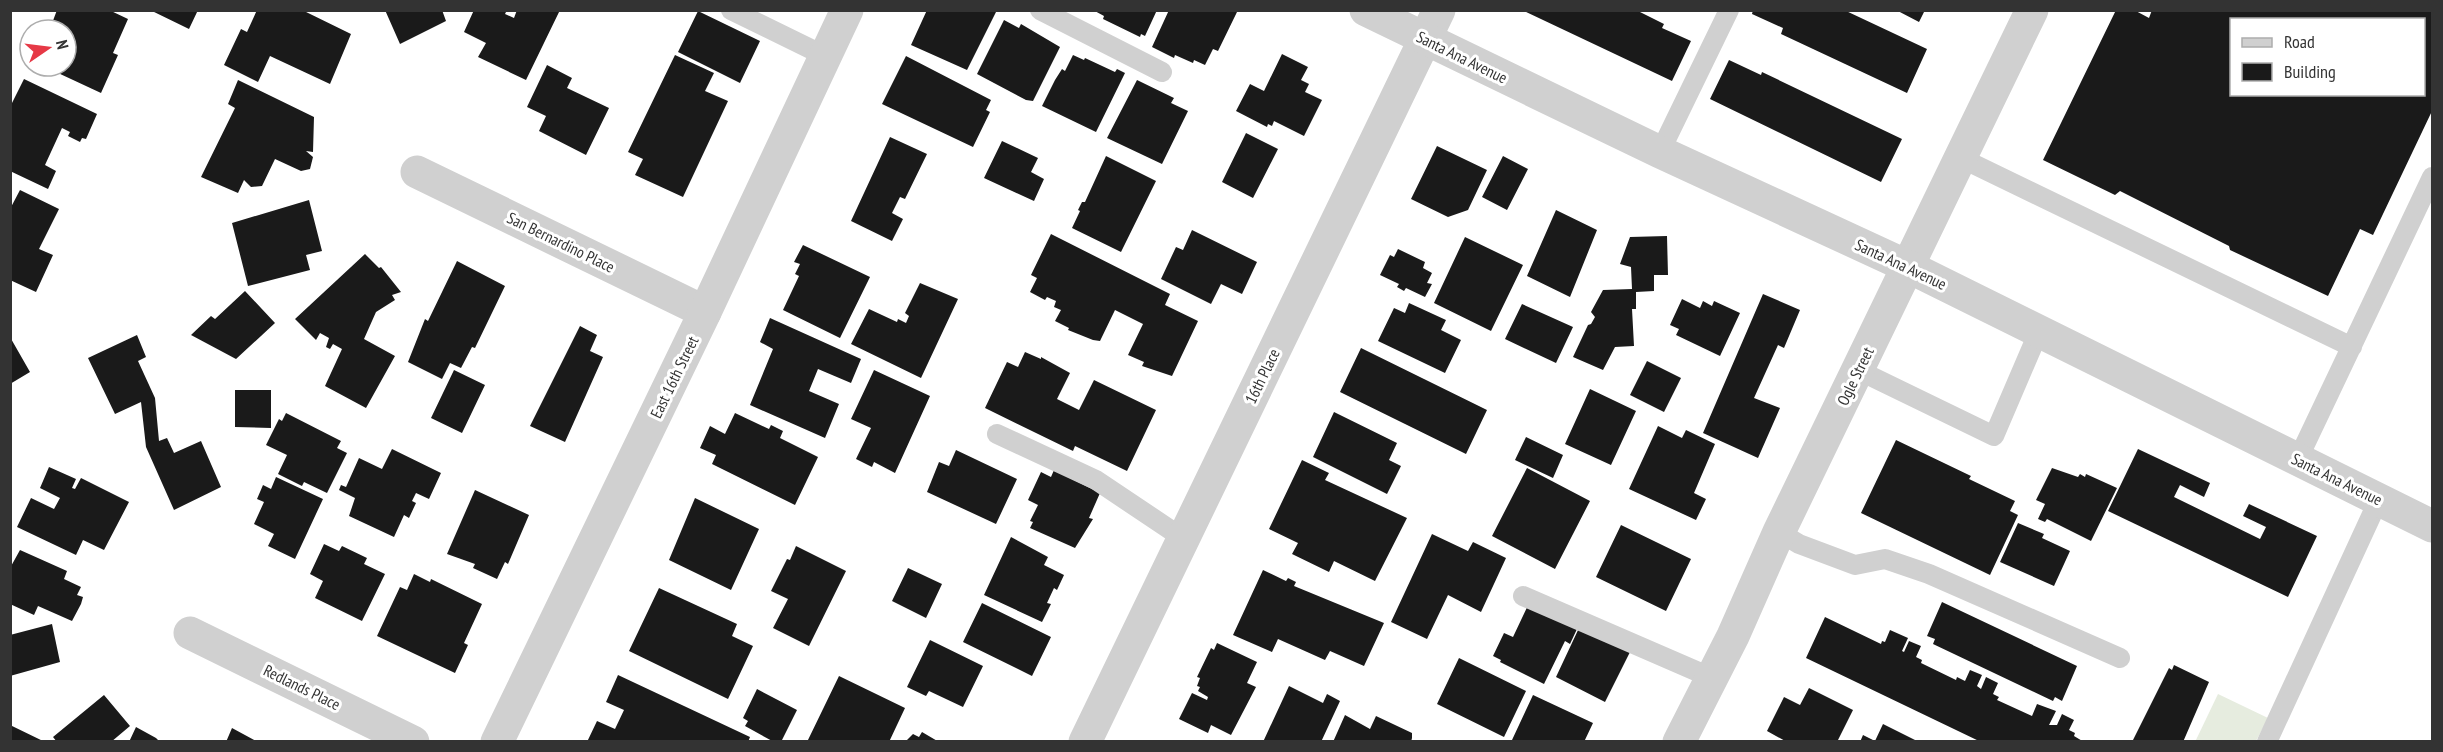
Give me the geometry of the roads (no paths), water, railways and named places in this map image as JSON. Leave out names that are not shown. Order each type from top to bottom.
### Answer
[{"type":"street","name":"East 16th Street","points":[[497,741],[705,312],[847,10]]},
{"type":"street","name":"Santa Ana Avenue","points":[[1366,10],[1433,25],[1660,152],[1908,267],[2433,526]]},
{"type":"street","name":"Ogle Street","points":[[1678,741],[1710,676],[1733,636],[1779,532],[2032,10]]},
{"type":"street","name":"16th Place","points":[[1085,741],[1433,25]]},
{"type":"street","name":"San Bernardino Place","points":[[417,172],[705,312]]},
{"type":"street","name":"Redlands Place","points":[[190,633],[413,741]]},
{"type":"lane","points":[[731,10],[825,56]]},
{"type":"lane","points":[[1040,10],[1162,72]]},
{"type":"lane","points":[[1660,152],[1729,10]]},
{"type":"lane","points":[[1961,158],[2352,347]]},
{"type":"lane","points":[[2298,459],[2433,177]]},
{"type":"lane","points":[[1858,370],[1994,436],[2039,331]]},
{"type":"lane","points":[[997,434],[1096,480],[1184,539]]},
{"type":"lane","points":[[2267,741],[2379,499]]},
{"type":"lane","points":[[1779,532],[1799,544],[1855,565],[1886,559],[1929,574],[2120,658]]},
{"type":"lane","points":[[1523,596],[1710,676]]}]
